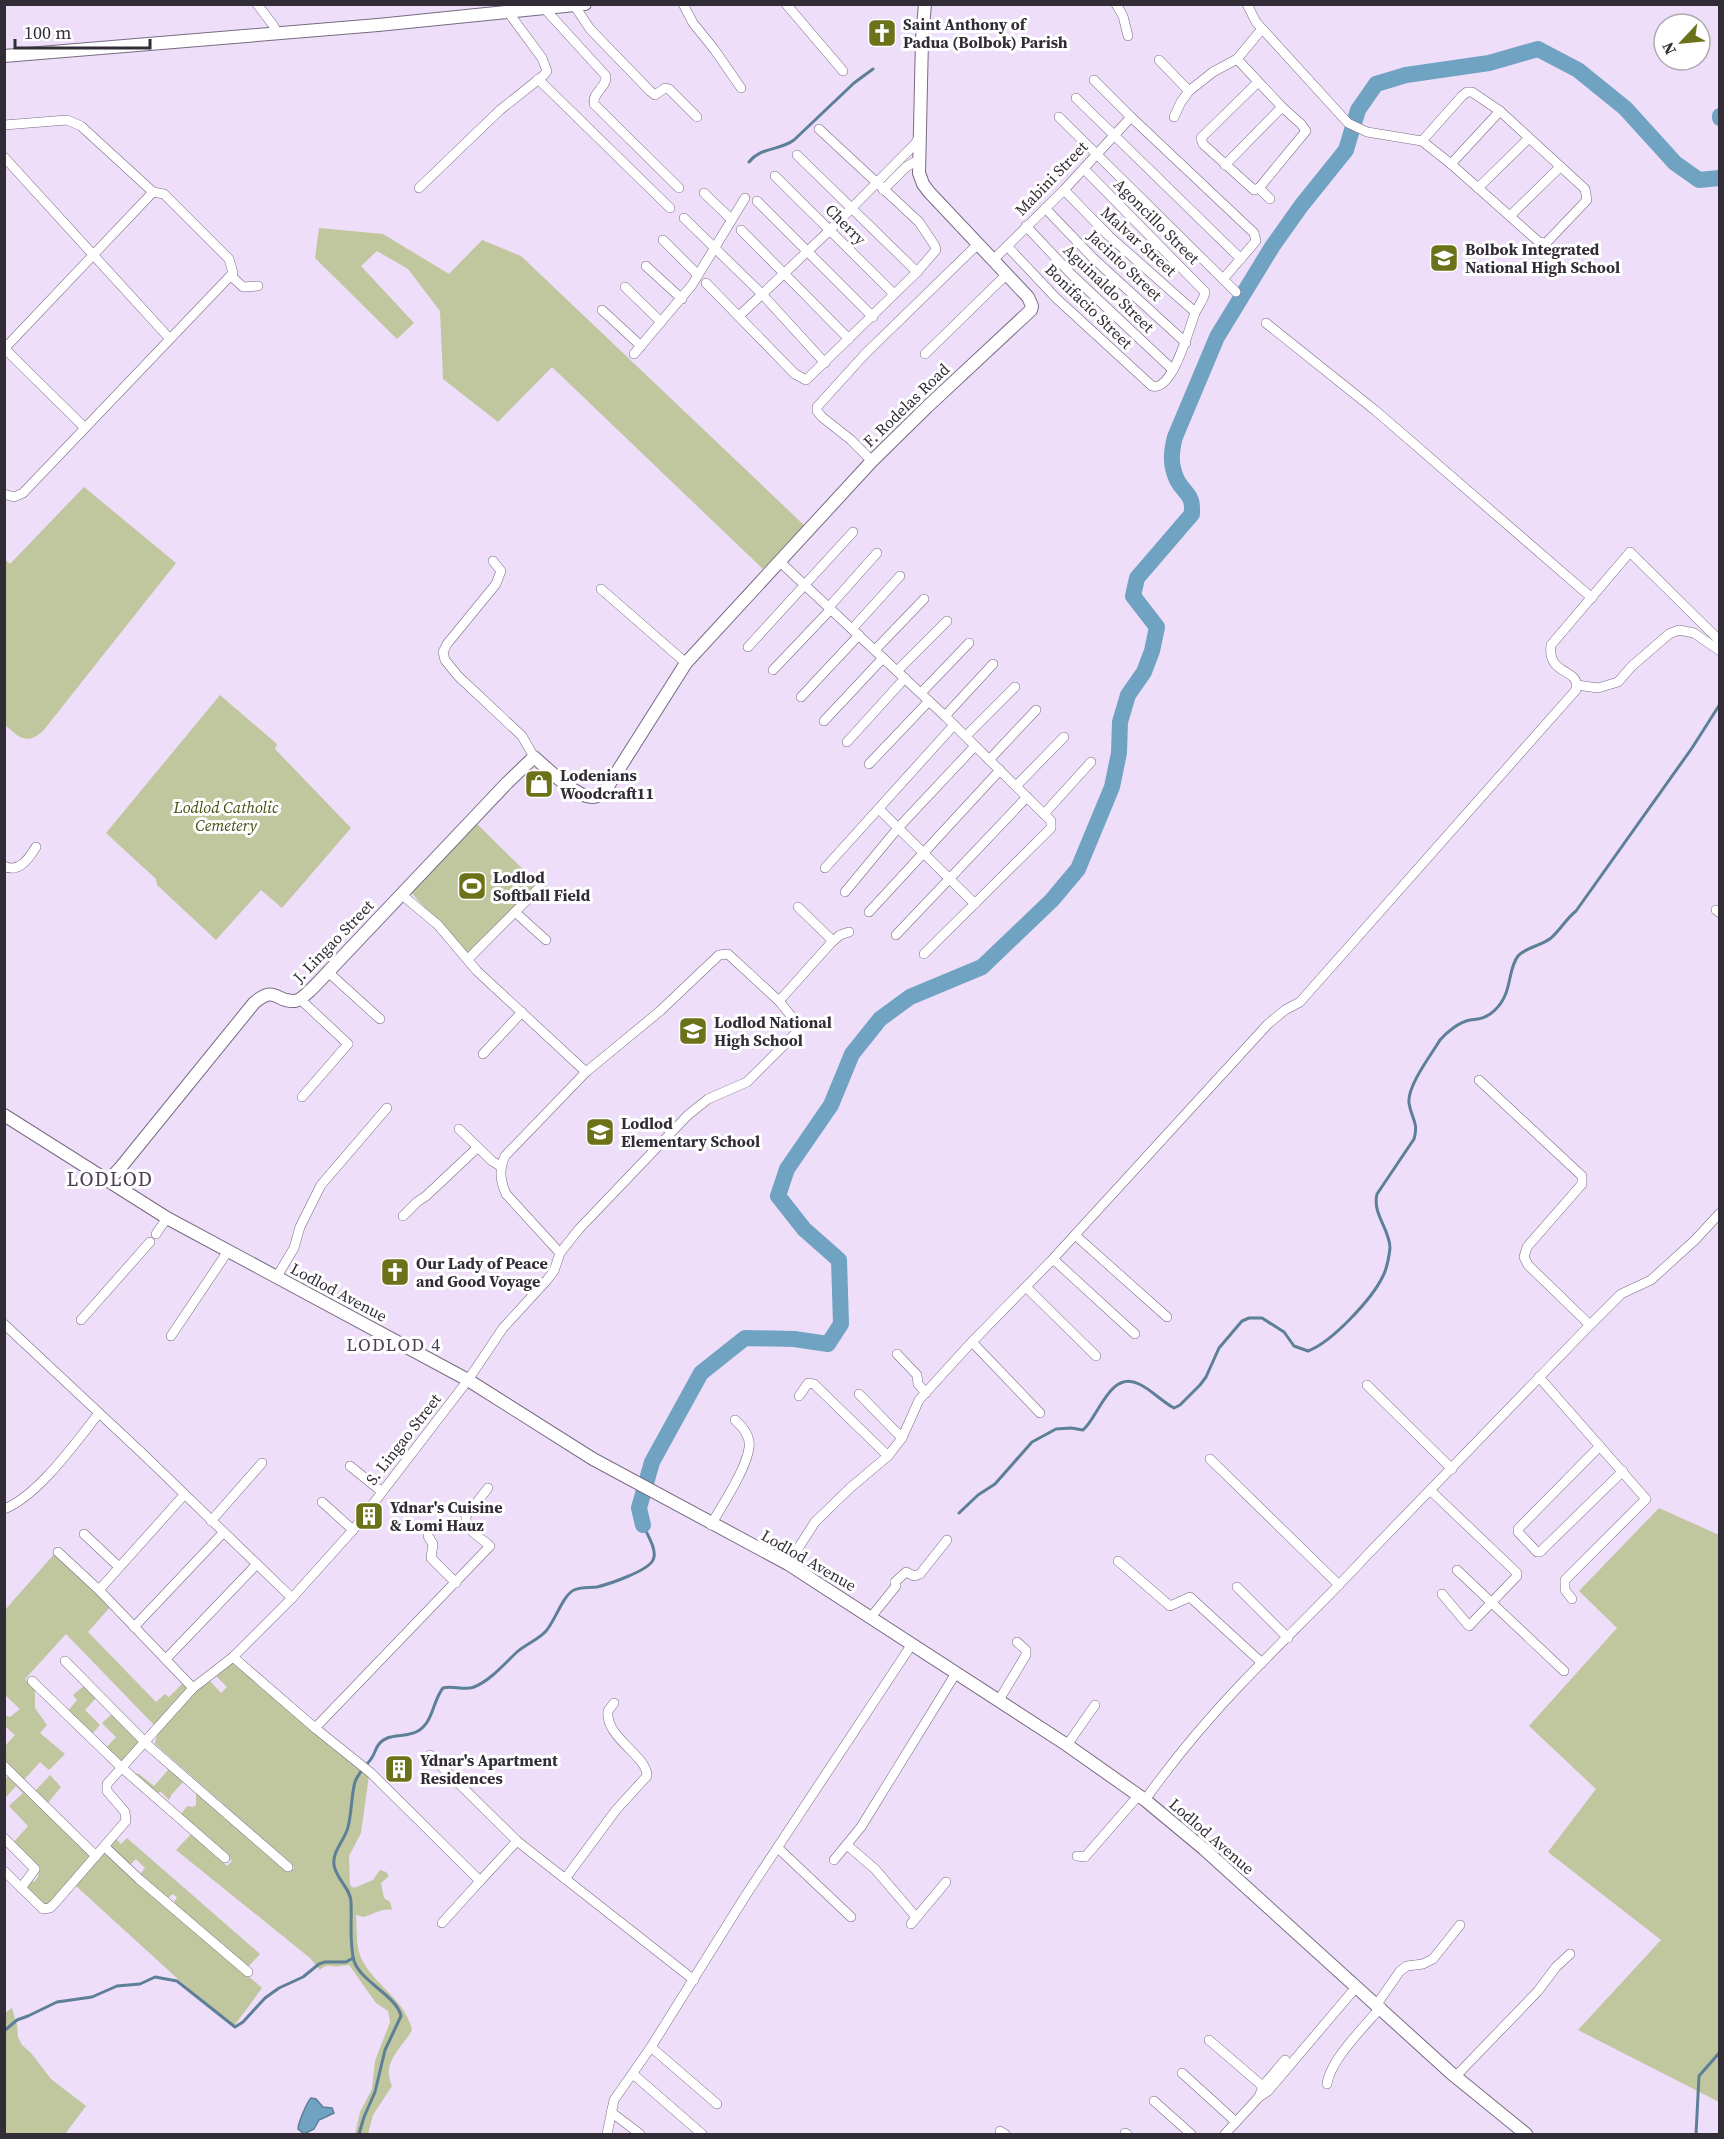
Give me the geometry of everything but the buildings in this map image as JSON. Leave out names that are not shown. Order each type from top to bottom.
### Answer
[{"type":"main road","points":[[4,56],[278,34],[585,4]]},
{"type":"main road","name":"F. Rodelas Road","points":[[534,757],[567,785],[584,795],[592,797],[600,795],[612,782],[628,752],[686,663],[872,461],[1031,310],[1032,306],[1028,297],[977,245],[923,184],[920,173],[920,136],[925,4]]},
{"type":"main road","name":"J. Lingao Street","points":[[108,1180],[261,996],[268,994],[291,1000],[300,999],[534,757]]},
{"type":"main road","name":"Lodlod Avenue","points":[[4,1114],[167,1218],[468,1380],[573,1448],[711,1525],[788,1564],[1067,1745],[1142,1798],[1204,1849],[1456,2076],[1526,2134]]},
{"type":"street","points":[[257,4],[278,34]]},
{"type":"street","points":[[683,4],[693,23],[741,88]]},
{"type":"street","points":[[786,4],[843,71]]},
{"type":"street","points":[[1116,4],[1123,16],[1128,36]]},
{"type":"street","points":[[1247,4],[1262,29],[1348,123],[1367,132],[1422,141],[1539,242],[1546,243],[1551,239],[1587,200],[1585,189],[1500,111],[1479,96],[1467,92],[1422,141]]},
{"type":"street","points":[[574,5],[590,29],[650,91],[656,95],[665,88],[669,89],[697,117]]},
{"type":"street","points":[[538,7],[606,76],[606,83],[594,96],[594,104],[679,188]]},
{"type":"street","points":[[419,188],[500,110],[544,75],[546,66],[508,12]]},
{"type":"street","points":[[1174,117],[1189,91],[1212,72],[1237,59],[1262,29]]},
{"type":"street","points":[[1237,59],[1281,107],[1305,128],[1305,134],[1259,188],[1254,190],[1203,144],[1201,138],[1258,82]]},
{"type":"street","points":[[1159,60],[1189,91]]},
{"type":"street","points":[[538,79],[670,208]]},
{"type":"street","points":[[1094,80],[1254,233],[1256,241],[1224,279]]},
{"type":"street","points":[[1076,98],[1241,259]]},
{"type":"street","points":[[1225,165],[1281,107]]},
{"type":"street","points":[[1451,164],[1500,111]]},
{"type":"street","points":[[1059,117],[1236,292]]},
{"type":"street","name":"Mabini Street","points":[[993,260],[1064,190],[1131,117]]},
{"type":"street","points":[[4,125],[67,120],[74,122],[85,129],[153,192],[164,194],[229,259],[233,270],[231,276],[23,493],[14,497],[4,494]]},
{"type":"street","points":[[706,283],[783,362],[803,380],[806,380],[917,272],[936,250],[919,222],[819,129]]},
{"type":"street","points":[[880,187],[920,136]]},
{"type":"street","points":[[1478,188],[1529,138]]},
{"type":"street","points":[[797,155],[917,272]]},
{"type":"street","points":[[4,157],[170,339]]},
{"type":"street","points":[[739,316],[852,208],[920,159]]},
{"type":"street","points":[[1510,216],[1560,167]]},
{"type":"street","name":"Agoncillo Street","points":[[1084,169],[1205,292],[1196,312]]},
{"type":"street","name":"Cherry","points":[[775,176],[894,294]]},
{"type":"street","points":[[1259,188],[1270,199]]},
{"type":"street","name":"Malvar Street","points":[[1064,190],[1109,236],[1196,312]]},
{"type":"street","points":[[84,427],[5,349],[153,192]]},
{"type":"street","points":[[704,193],[731,219]]},
{"type":"street","points":[[602,310],[638,350],[682,299],[745,198]]},
{"type":"street","points":[[758,201],[873,316]]},
{"type":"street","name":"Jacinto Street","points":[[1045,208],[1094,259],[1186,343]]},
{"type":"street","points":[[684,218],[762,294],[825,363]]},
{"type":"street","name":"Aguinaldo Street","points":[[1026,226],[1072,275],[1173,370]]},
{"type":"street","points":[[741,230],[849,339]]},
{"type":"street","points":[[663,240],[698,275]]},
{"type":"street","points":[[872,461],[851,440],[822,417],[816,407],[865,354],[977,245]]},
{"type":"street","name":"Bonifacio Street","points":[[1007,246],[1056,298],[1152,386],[1157,388],[1161,386],[1173,370]]},
{"type":"street","points":[[646,266],[682,299]]},
{"type":"street","points":[[925,354],[1006,274]]},
{"type":"street","points":[[231,276],[243,286],[258,286]]},
{"type":"street","points":[[625,287],[661,322]]},
{"type":"street","points":[[1173,370],[1186,343],[1196,312]]},
{"type":"street","points":[[1266,323],[1376,411],[1592,598]]},
{"type":"street","points":[[748,647],[853,532]]},
{"type":"street","points":[[788,1564],[815,1522],[888,1456],[902,1438],[919,1400],[1053,1259],[1268,1024],[1285,1010],[1300,1002],[1576,690],[1575,678],[1554,664],[1550,656],[1551,645],[1630,552],[1719,641]]},
{"type":"street","points":[[773,670],[877,553]]},
{"type":"street","points":[[493,561],[501,571],[496,584],[443,652],[445,660],[458,676],[522,736],[534,757]]},
{"type":"street","points":[[779,561],[929,700],[1051,821],[1051,828],[924,954]]},
{"type":"street","points":[[801,697],[900,576]]},
{"type":"street","points":[[601,589],[686,663]]},
{"type":"street","points":[[874,650],[924,599]]},
{"type":"street","points":[[897,671],[947,621]]},
{"type":"street","points":[[1577,685],[1598,688],[1618,682],[1632,666],[1669,634],[1678,630],[1694,633],[1719,651]]},
{"type":"street","points":[[921,693],[969,643]]},
{"type":"street","points":[[824,721],[883,658]]},
{"type":"street","points":[[945,716],[993,664]]},
{"type":"street","points":[[847,742],[905,678]]},
{"type":"street","points":[[966,736],[1014,687]]},
{"type":"street","points":[[868,764],[929,700]]},
{"type":"street","points":[[989,760],[1036,710]]},
{"type":"street","points":[[825,868],[954,725]]},
{"type":"street","points":[[1016,786],[1064,737]]},
{"type":"street","points":[[845,892],[898,828],[975,746]]},
{"type":"street","points":[[1044,814],[1090,762]]},
{"type":"street","points":[[869,912],[1000,770]]},
{"type":"street","points":[[896,935],[1027,797]]},
{"type":"street","points":[[879,809],[975,904]]},
{"type":"street","points":[[4,866],[10,869],[17,868],[28,859],[36,847]]},
{"type":"street","points":[[468,959],[541,886]]},
{"type":"street","points":[[401,894],[438,925],[477,971],[586,1072]]},
{"type":"street","points":[[798,907],[833,941]]},
{"type":"street","points":[[515,912],[546,940]]},
{"type":"street","points":[[560,1252],[510,1200],[502,1185],[500,1166],[505,1156],[586,1072],[660,1011],[719,955],[728,954],[779,1001],[833,941],[849,932]]},
{"type":"street","points":[[328,972],[380,1019]]},
{"type":"street","points":[[300,999],[348,1044],[302,1097]]},
{"type":"street","name":"S. Lingao Street","points":[[105,1847],[126,1821],[125,1812],[106,1789],[107,1784],[194,1688],[232,1657],[291,1598],[353,1530],[468,1380],[511,1318],[554,1271],[560,1252],[600,1205],[688,1115],[708,1099],[747,1082],[797,1032],[798,1026],[779,1001]]},
{"type":"street","points":[[483,1054],[522,1012]]},
{"type":"street","points":[[1479,1080],[1582,1176],[1582,1184],[1527,1247],[1524,1257],[1528,1265],[1590,1325]]},
{"type":"street","points":[[276,1278],[294,1248],[300,1227],[321,1185],[387,1107]]},
{"type":"street","points":[[459,1129],[477,1148],[500,1166]]},
{"type":"street","points":[[403,1216],[477,1148]]},
{"type":"street","points":[[1077,1856],[1085,1857],[1142,1798],[1207,1720],[1340,1586],[1369,1553],[1621,1294],[1651,1280],[1695,1240],[1719,1214]]},
{"type":"street","points":[[81,1320],[153,1238],[167,1218]]},
{"type":"street","points":[[1075,1235],[1167,1317]]},
{"type":"street","points":[[171,1336],[228,1251]]},
{"type":"street","points":[[1053,1259],[1135,1334]]},
{"type":"street","points":[[1026,1287],[1096,1356]]},
{"type":"street","points":[[4,1324],[291,1598]]},
{"type":"street","points":[[972,1342],[1040,1413]]},
{"type":"street","points":[[897,1354],[917,1375],[918,1384],[926,1393]]},
{"type":"street","points":[[1539,1377],[1645,1496],[1645,1502],[1565,1580],[1564,1590],[1572,1599]]},
{"type":"street","points":[[799,1396],[808,1383],[814,1384],[888,1456]]},
{"type":"street","points":[[1367,1385],[1452,1469]]},
{"type":"street","points":[[859,1395],[902,1438]]},
{"type":"street","points":[[4,1509],[17,1503],[50,1472],[99,1413]]},
{"type":"street","points":[[711,1525],[750,1447],[744,1428],[735,1420]]},
{"type":"street","points":[[1600,1446],[1518,1529],[1518,1532],[1540,1552],[1623,1471]]},
{"type":"street","points":[[1210,1459],[1340,1586]]},
{"type":"street","points":[[211,1521],[262,1463]]},
{"type":"street","points":[[350,1466],[381,1491]]},
{"type":"street","points":[[315,1728],[490,1546],[468,1527],[465,1521],[466,1516],[488,1488]]},
{"type":"street","points":[[1431,1491],[1516,1573],[1516,1579],[1469,1626],[1442,1594]]},
{"type":"street","points":[[99,1590],[184,1495]]},
{"type":"street","points":[[322,1502],[353,1530]]},
{"type":"street","points":[[134,1627],[223,1533]]},
{"type":"street","points":[[84,1534],[119,1567]]},
{"type":"street","points":[[428,1536],[433,1544],[431,1558],[456,1583]]},
{"type":"street","points":[[871,1617],[896,1586],[895,1582],[903,1573],[914,1576],[920,1574],[947,1540]]},
{"type":"street","points":[[58,1551],[194,1688]]},
{"type":"street","points":[[1118,1561],[1170,1606],[1190,1597],[1262,1663]]},
{"type":"street","points":[[166,1659],[256,1565]]},
{"type":"street","points":[[1457,1570],[1564,1671]]},
{"type":"street","points":[[1238,1587],[1288,1638]]},
{"type":"street","points":[[999,1700],[1027,1652],[1017,1642]]},
{"type":"street","points":[[607,2134],[614,2100],[651,2047],[746,1895],[912,1644]]},
{"type":"street","points":[[232,1657],[371,1773],[480,1881]]},
{"type":"street","points":[[65,1661],[145,1742],[288,1867]]},
{"type":"street","points":[[834,1860],[847,1845],[956,1673]]},
{"type":"street","points":[[32,1681],[122,1768],[225,1858]]},
{"type":"street","points":[[565,1879],[616,1810],[647,1776],[645,1767],[608,1722],[608,1711],[614,1703]]},
{"type":"street","points":[[1067,1745],[1095,1705]]},
{"type":"street","points":[[430,1755],[518,1841],[694,1980]]},
{"type":"street","points":[[4,1767],[96,1856]]},
{"type":"street","points":[[4,1838],[35,1869],[21,1888]]},
{"type":"street","points":[[442,1923],[518,1841]]},
{"type":"street","points":[[847,1845],[875,1869],[914,1921],[946,1882]]},
{"type":"street","points":[[4,1871],[41,1908],[47,1910],[105,1847],[248,1972]]},
{"type":"street","points":[[778,1848],[851,1917]]},
{"type":"street","points":[[1327,2084],[1330,2072],[1379,2006],[1400,1971],[1407,1966],[1423,1964],[1433,1959],[1460,1925]]},
{"type":"street","points":[[1456,2076],[1529,2000],[1556,1966],[1570,1954]]},
{"type":"street","points":[[1226,2134],[1354,1984]]},
{"type":"street","points":[[1209,2040],[1265,2088]]},
{"type":"street","points":[[651,2047],[717,2104]]},
{"type":"street","points":[[1182,2073],[1236,2122]]},
{"type":"street","points":[[633,2074],[702,2134]]},
{"type":"street","points":[[1154,2101],[1191,2134]]},
{"type":"street","points":[[611,2112],[640,2134]]},
{"type":"green space","points":[[319,228],[383,234],[449,274],[482,240],[521,256],[806,527],[766,572],[552,367],[498,422],[443,379],[440,311],[408,269],[377,251],[361,266],[414,323],[397,339],[315,258]]},
{"type":"green space","points":[[84,487],[176,563],[43,731],[27,739],[14,733],[5,725],[5,559],[10,564]]},
{"type":"green space","name":"Lodlod Catholic Cemetery","points":[[220,695],[277,744],[275,749],[351,828],[282,908],[261,890],[216,940],[157,885],[156,879],[106,833]]},
{"type":"green space","name":"Lodlod Softball Field","points":[[474,821],[537,883],[468,955],[407,888]]},
{"type":"green space","points":[[1659,1508],[1719,1535],[1719,2102],[1578,2030],[1661,1940],[1548,1852],[1596,1789],[1529,1726],[1617,1628],[1579,1591]]},
{"type":"green space","points":[[56,1552],[111,1606],[88,1632],[156,1702],[165,1694],[169,1697],[184,1682],[189,1687],[155,1726],[66,1634],[25,1679],[35,1690],[35,1708],[47,1725],[40,1733],[65,1754],[49,1770],[40,1762],[23,1781],[5,1763],[5,1746],[15,1735],[5,1726],[4,1715],[10,1717],[20,1709],[5,1695],[5,1610]]},
{"type":"green space","points":[[232,1662],[369,1776],[361,1833],[349,1856],[350,1885],[354,1888],[373,1880],[380,1870],[386,1872],[389,1876],[381,1883],[384,1898],[390,1902],[392,1910],[364,1917],[356,1915],[358,1948],[370,1972],[402,2008],[412,2030],[391,2062],[389,2077],[392,2086],[373,2115],[368,2134],[355,2134],[360,2112],[372,2089],[375,2061],[390,2022],[388,2011],[376,2003],[349,1965],[327,1966],[320,1970],[310,1958],[176,1850],[192,1833],[224,1860],[227,1866],[232,1861],[181,1814],[187,1806],[196,1805],[196,1793],[287,1871],[290,1872],[294,1868],[155,1744],[169,1719],[210,1681],[221,1693],[227,1687],[216,1676]]},
{"type":"green space","points":[[85,1685],[97,1697],[85,1710],[100,1725],[92,1734],[68,1711],[77,1700],[73,1695]]},
{"type":"green space","points":[[113,1713],[141,1741],[121,1762],[107,1747],[116,1737],[102,1723]]},
{"type":"green space","points":[[169,1769],[183,1782],[169,1800],[161,1792],[155,1793],[135,1773],[154,1786]]},
{"type":"green space","points":[[10,1775],[93,1857],[46,1906],[25,1886],[31,1880],[34,1882],[38,1877],[39,1869],[13,1843],[28,1826],[9,1806],[23,1793],[16,1786],[5,1798],[4,1780]]},
{"type":"green space","points":[[50,1775],[61,1787],[47,1804],[34,1792]]},
{"type":"green space","points":[[127,1838],[260,1954],[247,1968],[168,1902],[170,1899],[174,1902],[177,1897],[172,1894],[167,1900],[139,1876],[145,1868],[136,1859],[129,1866],[109,1846],[116,1839],[121,1844]]},
{"type":"green space","points":[[106,1851],[262,1988],[234,2026],[179,1980],[76,1886]]},
{"type":"green space","points":[[12,2008],[22,2045],[51,2079],[86,2106],[65,2134],[5,2134],[5,2013]]},
{"type":"water","points":[[311,2098],[316,2099],[323,2107],[332,2108],[334,2113],[319,2120],[314,2129],[304,2134],[298,2126]]},
{"type":"waterway","points":[[643,1525],[639,1508],[652,1462],[701,1373],[745,1338],[794,1339],[828,1344],[841,1324],[839,1260],[804,1229],[778,1196],[787,1169],[831,1105],[852,1054],[880,1019],[910,997],[982,967],[1052,900],[1078,869],[1112,787],[1119,753],[1120,722],[1128,695],[1144,672],[1152,651],[1157,627],[1133,596],[1137,578],[1192,514],[1190,498],[1177,480],[1173,469],[1172,453],[1175,437],[1217,337],[1272,247],[1301,206],[1346,150],[1358,110],[1376,84],[1406,75],[1489,63],[1538,49],[1578,70],[1625,108],[1675,163],[1699,180],[1720,178]]},
{"type":"waterway","points":[[749,162],[764,151],[794,140],[854,83],[873,69]]},
{"type":"waterway","points":[[959,1513],[978,1495],[995,1484],[1032,1442],[1056,1429],[1083,1430],[1112,1389],[1120,1383],[1129,1381],[1139,1384],[1174,1408],[1180,1405],[1206,1377],[1219,1348],[1242,1321],[1249,1318],[1262,1318],[1284,1332],[1294,1346],[1308,1351],[1328,1339],[1350,1319],[1378,1285],[1387,1266],[1390,1248],[1377,1208],[1377,1194],[1414,1139],[1416,1128],[1409,1096],[1420,1071],[1440,1040],[1450,1031],[1466,1021],[1480,1019],[1492,1013],[1501,1003],[1518,956],[1551,938],[1576,911],[1692,748],[1720,704]]},
{"type":"waterway","points":[[359,2134],[375,2092],[385,2050],[401,2016],[393,2002],[364,1976],[354,1961],[350,1897],[334,1865],[335,1855],[348,1827],[356,1779],[381,1742],[390,1737],[413,1733],[423,1727],[443,1688],[470,1688],[480,1684],[521,1649],[543,1634],[570,1593],[576,1589],[597,1587],[619,1580],[650,1564],[654,1552],[643,1525]]},
{"type":"waterway","points":[[4,2031],[17,2020],[57,2002],[92,1997],[117,1986],[140,1984],[155,1977],[177,1981],[235,2027],[243,2022],[265,1998],[279,1988],[303,1977],[319,1964],[346,1962],[353,1958]]},
{"type":"waterway","points":[[1696,2134],[1699,2076],[1720,2052]]},
{"type":"place","name":"Saint Anthony of Padua (Bolbok) Parish","points":[[882,33]]},
{"type":"place","name":"Bolbok Integrated National High School","points":[[1444,258]]},
{"type":"place","name":"Lodenians Woodcraft11","points":[[539,784]]},
{"type":"place","name":"Lodlod Softball Field","points":[[472,886]]},
{"type":"place","name":"Lodlod National High School","points":[[693,1031]]},
{"type":"place","name":"Lodlod Elementary School","points":[[600,1132]]},
{"type":"place","name":"Our Lady of Peace and Good Voyage","points":[[395,1272]]},
{"type":"place","name":"Ydnar's Cuisine & Lomi Hauz","points":[[369,1516]]},
{"type":"place","name":"Ydnar's Apartment Residences","points":[[399,1769]]},
{"type":"district","name":"LODLOD","points":[[110,1179]]},
{"type":"district","name":"LODLOD 4","points":[[394,1344]]}]
